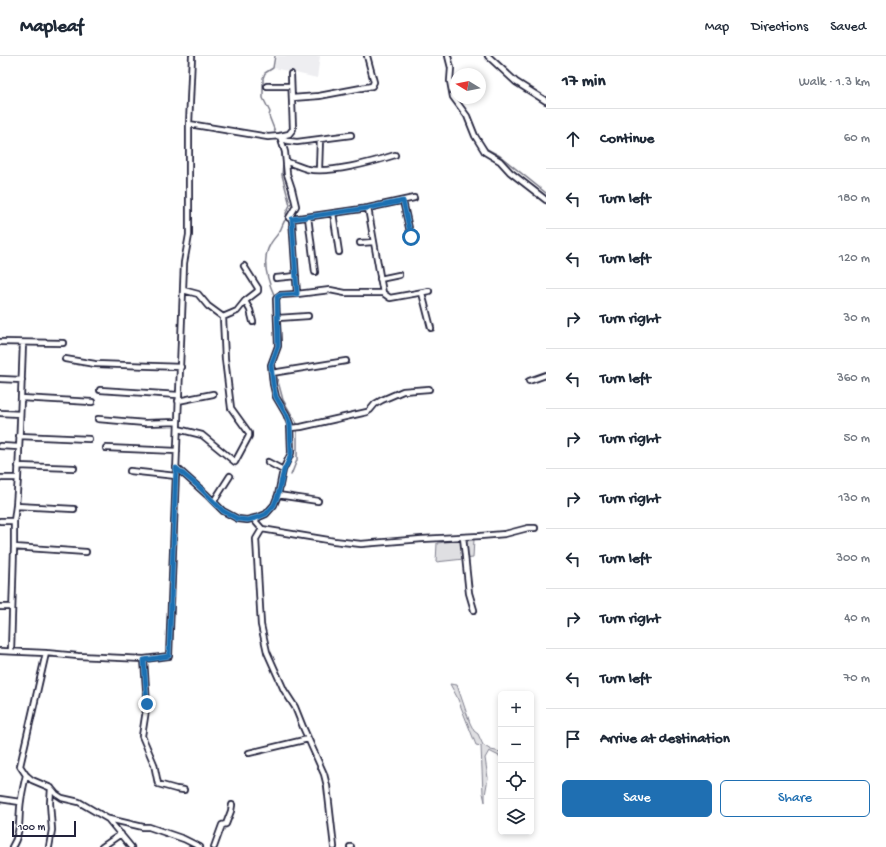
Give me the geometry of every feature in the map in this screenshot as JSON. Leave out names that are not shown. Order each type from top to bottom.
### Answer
[{"type":"street","points":[[0,651],[144,660],[169,656],[182,290],[184,263],[189,235],[188,124],[192,56]]},
{"type":"street","points":[[292,98],[319,96],[372,86],[374,82],[367,56]]},
{"type":"street","points":[[448,56],[451,68],[450,81],[453,97],[467,116],[485,152],[500,161],[510,172],[546,200]]},
{"type":"street","points":[[488,56],[516,82],[546,101]]},
{"type":"street","points":[[188,124],[268,137],[289,134],[293,129],[291,74]]},
{"type":"street","points":[[267,86],[291,86]]},
{"type":"street","points":[[280,136],[297,142],[351,135]]},
{"type":"street","points":[[280,136],[287,162],[287,174],[296,206],[289,218],[292,219],[297,294]]},
{"type":"street","points":[[319,170],[320,139]]},
{"type":"street","points":[[287,162],[308,169],[335,169],[380,160],[395,155]]},
{"type":"street","points":[[292,219],[368,208],[414,198]]},
{"type":"street","points":[[403,201],[411,237]]},
{"type":"street","points":[[368,208],[383,293]]},
{"type":"street","points":[[333,213],[339,252]]},
{"type":"street","points":[[308,217],[315,272]]},
{"type":"street","points":[[360,243],[373,242]]},
{"type":"street","points":[[223,317],[237,311],[245,301],[258,291],[258,288],[244,266]]},
{"type":"street","points":[[380,279],[399,275]]},
{"type":"street","points":[[276,278],[296,276]]},
{"type":"street","points":[[182,290],[198,294],[208,306],[223,317]]},
{"type":"street","points":[[176,468],[214,501],[223,511],[238,519],[248,520],[266,514],[274,505],[284,470],[291,453],[290,428],[286,414],[276,397],[271,365],[278,346],[277,297],[280,295],[330,290],[345,293],[383,293],[390,298],[429,291]]},
{"type":"street","points":[[422,292],[431,328]]},
{"type":"street","points":[[245,301],[250,310],[253,322]]},
{"type":"street","points":[[278,318],[308,316]]},
{"type":"street","points":[[178,429],[202,435],[235,462],[249,436],[249,433],[232,408],[225,359],[223,317]]},
{"type":"street","points":[[0,342],[63,343]]},
{"type":"street","points":[[11,651],[14,522],[18,478],[23,343]]},
{"type":"street","points":[[65,359],[95,364],[180,367]]},
{"type":"street","points":[[272,373],[346,361]]},
{"type":"street","points":[[529,381],[546,375]]},
{"type":"street","points":[[0,379],[22,380]]},
{"type":"street","points":[[290,428],[301,428],[367,412],[375,404],[403,391],[429,389]]},
{"type":"street","points":[[100,390],[178,396]]},
{"type":"street","points":[[178,401],[213,394]]},
{"type":"street","points":[[21,398],[92,402]]},
{"type":"street","points":[[0,413],[20,414]]},
{"type":"street","points":[[98,419],[145,423],[178,422]]},
{"type":"street","points":[[19,436],[89,439]]},
{"type":"street","points":[[0,446],[19,447]]},
{"type":"street","points":[[106,448],[177,451]]},
{"type":"street","points":[[268,462],[284,470]]},
{"type":"street","points":[[18,466],[74,468]]},
{"type":"street","points":[[130,471],[176,476]]},
{"type":"street","points":[[214,501],[230,476]]},
{"type":"street","points":[[0,478],[18,478]]},
{"type":"street","points":[[278,495],[318,501]]},
{"type":"street","points":[[16,506],[74,509]]},
{"type":"street","points":[[259,517],[255,521],[262,529],[361,544],[505,534],[528,528],[535,528]]},
{"type":"street","points":[[0,521],[14,522]]},
{"type":"street","points":[[262,529],[256,539],[261,625],[267,652],[284,690],[295,707],[324,774],[328,786],[334,847]]},
{"type":"street","points":[[463,537],[469,593],[474,610]]},
{"type":"street","points":[[14,547],[86,552]]},
{"type":"street","points":[[0,607],[12,607]]},
{"type":"street","points":[[46,653],[20,766],[26,775],[32,780],[51,788],[62,798],[79,802],[108,819],[142,827],[149,826],[184,839],[200,847]]},
{"type":"street","points":[[144,660],[147,704],[142,736],[154,764],[158,784],[184,790]]},
{"type":"street","points":[[249,753],[308,739]]},
{"type":"street","points":[[12,847],[17,839],[20,802],[26,775]]},
{"type":"street","points":[[50,847],[52,830],[50,803],[51,788]]},
{"type":"street","points":[[0,799],[20,802]]},
{"type":"street","points":[[214,847],[222,825],[226,824],[232,811],[232,805]]},
{"type":"street","points":[[108,819],[131,847]]},
{"type":"street","points":[[102,847],[121,834]]},
{"type":"shaded area","points":[[277,56],[320,56],[317,78],[274,68]]},
{"type":"shaded area","points":[[474,539],[473,558],[436,562],[437,543]]},
{"type":"shaded area","points":[[450,684],[457,685],[470,723],[474,731],[478,734],[483,745],[491,750],[498,751],[498,756],[489,751],[485,758],[488,778],[485,802],[483,793],[481,746],[476,745],[457,697]]},
{"type":"waterway","points":[[275,56],[273,68],[265,73],[263,78],[263,98],[270,112],[269,116],[276,134]]},
{"type":"waterway","points":[[469,114],[479,138],[487,149],[500,156],[546,193]]},
{"type":"waterway","points":[[275,297],[266,271],[266,257],[271,243],[287,218],[286,213],[290,205],[282,175],[282,152],[277,138]]},
{"type":"waterway","points":[[278,306],[280,316]]},
{"type":"waterway","points":[[280,320],[280,348]]},
{"type":"waterway","points":[[275,361],[276,371]]},
{"type":"waterway","points":[[276,374],[283,400],[297,424],[297,460],[291,475]]},
{"type":"route","points":[[147,704],[144,660],[169,656],[176,468],[198,486],[223,511],[238,519],[248,520],[266,514],[274,505],[284,470],[289,460],[291,453],[290,424],[276,397],[271,365],[278,346],[276,299],[280,295],[297,294],[292,219],[368,208],[403,201],[411,237]]}]
